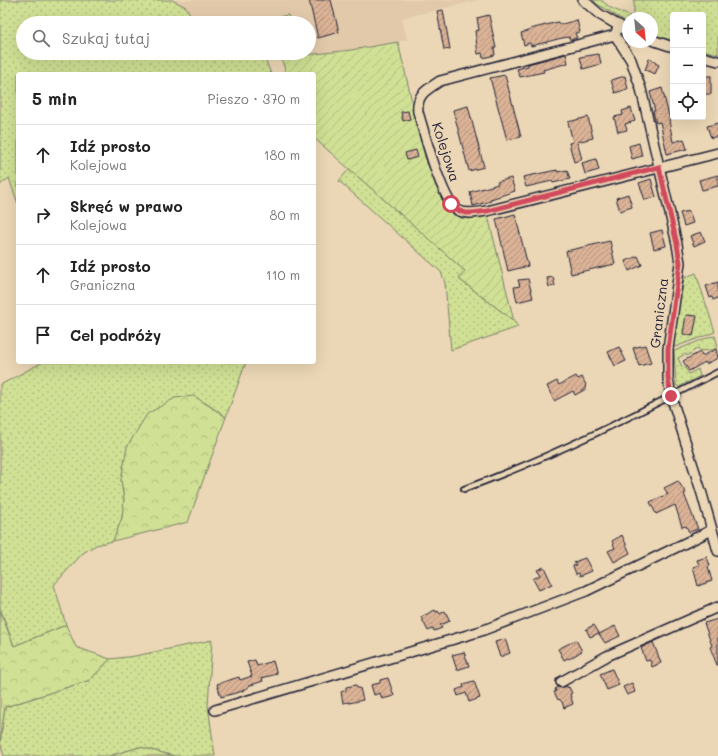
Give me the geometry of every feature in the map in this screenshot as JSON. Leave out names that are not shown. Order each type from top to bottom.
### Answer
[{"type":"street","points":[[583,0],[599,14],[622,27]]},
{"type":"street","points":[[619,25],[615,35],[631,60],[640,89],[659,167]]},
{"type":"street","name":"Kolejowa","points":[[615,35],[440,81],[420,96],[417,104],[418,112],[438,175],[451,204],[458,211],[466,213],[487,211],[718,153]]},
{"type":"street","points":[[658,42],[670,46]]},
{"type":"street","points":[[706,58],[718,60]]},
{"type":"street","name":"Graniczna","points":[[659,167],[680,263],[668,349],[668,378],[671,396],[702,494],[715,529],[718,551]]},
{"type":"street","points":[[215,710],[481,632],[586,591],[715,529]]},
{"type":"street","points":[[560,682],[607,656],[718,607]]},
{"type":"lane","points":[[464,489],[511,472],[554,453],[718,372]]},
{"type":"shaded area","points":[[172,0],[480,0],[402,18],[407,40],[351,50],[316,54],[316,16],[191,16],[186,7]]},
{"type":"green space","points":[[0,0],[172,0],[186,7],[191,16],[16,16],[16,60],[266,60],[270,72],[16,72],[16,198],[9,178],[0,185]]},
{"type":"green space","points":[[593,0],[601,0],[611,8],[622,13],[622,19]]},
{"type":"green space","points":[[634,0],[718,0],[718,54],[706,51],[706,12],[670,12],[670,40],[658,36],[658,12],[634,12]]},
{"type":"green space","points":[[398,42],[426,161],[442,195],[462,217],[467,219],[488,216],[514,321],[459,279],[465,271],[316,140],[316,72],[285,72],[282,60],[316,60],[316,54]]},
{"type":"green space","points":[[349,169],[466,271],[459,279],[514,321],[518,327],[451,350],[445,283],[441,272],[339,181]]},
{"type":"green space","points":[[696,273],[715,332],[675,347],[672,346],[684,278]]},
{"type":"green space","points":[[715,336],[718,347],[713,350],[700,351],[698,348],[687,356],[686,354],[678,358],[682,367],[684,366],[689,374],[698,369],[700,376],[679,387],[676,385],[674,351]]},
{"type":"green space","points":[[39,364],[245,364],[226,417],[204,402],[121,480],[124,499],[122,518],[113,541],[96,545],[83,553],[54,585],[66,625],[14,646],[0,608],[0,385]]},
{"type":"green space","points":[[194,396],[226,417],[188,522],[113,541],[122,518],[124,499],[121,480],[127,447],[147,414],[175,398]]},
{"type":"green space","points":[[0,611],[14,646],[66,625],[76,647],[110,659],[90,680],[5,707],[0,742]]},
{"type":"green space","points":[[212,640],[208,706],[215,756],[174,756],[140,747],[109,756],[4,756],[0,742],[5,707],[90,680],[110,659],[135,656]]},
{"type":"green space","points":[[140,747],[174,756],[109,756]]},
{"type":"building","points":[[309,0],[331,0],[339,32],[318,38],[316,30],[316,16],[313,16]]},
{"type":"building","points":[[443,10],[450,49],[444,50],[437,11]]},
{"type":"building","points":[[489,15],[496,48],[494,48],[495,55],[483,58],[482,53],[478,54],[475,31],[479,30],[477,18]]},
{"type":"building","points":[[577,20],[580,32],[575,33],[577,38],[570,40],[569,37],[531,46],[530,43],[524,45],[521,33],[531,30],[530,29],[558,22],[559,25]]},
{"type":"building","points":[[566,54],[568,63],[543,70],[544,72],[520,77],[517,69],[528,66],[528,64]]},
{"type":"building","points":[[599,54],[601,64],[583,69],[580,57]]},
{"type":"building","points":[[649,59],[656,61],[655,63],[659,65],[655,74],[645,70]]},
{"type":"building","points":[[505,75],[521,137],[507,140],[490,78]]},
{"type":"building","points":[[625,76],[628,89],[615,93],[611,80]]},
{"type":"building","points":[[706,76],[711,76],[711,94],[706,94]]},
{"type":"building","points":[[662,88],[670,120],[673,142],[684,139],[687,149],[667,154],[660,122],[656,123],[653,111],[655,111],[650,92]]},
{"type":"building","points":[[468,106],[484,167],[469,171],[453,110]]},
{"type":"building","points":[[631,108],[635,121],[625,124],[627,130],[618,132],[614,117],[623,115],[622,111]]},
{"type":"building","points":[[408,111],[410,119],[403,121],[401,112]]},
{"type":"building","points":[[588,117],[593,138],[577,142],[582,159],[574,162],[569,143],[573,142],[568,122]]},
{"type":"building","points":[[718,123],[718,136],[711,138],[707,126]]},
{"type":"building","points":[[639,143],[642,156],[632,159],[629,146]]},
{"type":"building","points":[[416,150],[418,157],[407,160],[405,153]]},
{"type":"building","points":[[596,159],[599,170],[585,174],[582,163]]},
{"type":"building","points":[[557,170],[557,172],[567,170],[570,179],[553,183],[552,181],[526,187],[523,177]]},
{"type":"building","points":[[718,175],[718,186],[702,190],[699,180]]},
{"type":"building","points":[[511,178],[515,191],[491,199],[491,201],[473,206],[470,192],[498,184],[497,182]]},
{"type":"building","points":[[651,179],[656,197],[645,200],[639,183]]},
{"type":"building","points":[[628,194],[632,207],[620,211],[616,198]]},
{"type":"building","points":[[689,211],[693,223],[684,226],[680,213]]},
{"type":"building","points":[[515,214],[528,266],[508,271],[496,219]]},
{"type":"building","points":[[662,230],[666,246],[654,249],[650,233]]},
{"type":"building","points":[[701,232],[705,241],[694,246],[690,236]]},
{"type":"building","points":[[610,241],[615,264],[571,274],[566,251]]},
{"type":"building","points":[[638,256],[642,265],[629,271],[625,261]]},
{"type":"building","points":[[553,277],[555,286],[549,287],[547,278]]},
{"type":"building","points":[[528,279],[533,298],[517,302],[514,287],[520,286],[518,280]]},
{"type":"building","points":[[718,282],[718,298],[713,300],[712,297],[710,298],[706,286]]},
{"type":"building","points":[[686,315],[697,316],[693,336],[683,334]]},
{"type":"building","points":[[645,345],[651,363],[639,366],[633,348]]},
{"type":"building","points":[[619,347],[626,361],[615,366],[608,352]]},
{"type":"building","points":[[716,349],[718,358],[706,364],[705,362],[689,371],[683,361],[700,352],[702,356]]},
{"type":"building","points":[[576,376],[578,379],[582,377],[586,385],[586,389],[575,395],[573,391],[554,401],[547,386],[557,381],[559,385]]},
{"type":"building","points":[[678,481],[686,493],[684,494],[698,529],[689,532],[686,526],[682,527],[675,505],[656,514],[650,502],[668,494],[664,488]]},
{"type":"building","points":[[622,535],[630,553],[614,562],[608,551],[615,548],[612,541]]},
{"type":"building","points":[[707,557],[712,581],[698,586],[693,567],[699,565],[697,560]]},
{"type":"building","points":[[585,558],[592,571],[580,576],[579,573],[576,574],[573,566],[576,565],[574,562]]},
{"type":"building","points":[[544,567],[552,584],[539,590],[533,579],[540,575],[537,570]]},
{"type":"building","points":[[435,610],[440,614],[445,611],[450,621],[440,625],[442,628],[434,631],[433,628],[428,631],[421,617]]},
{"type":"building","points":[[718,619],[717,665],[710,647],[712,646],[704,623]]},
{"type":"building","points":[[594,625],[599,633],[590,637],[586,629]]},
{"type":"building","points":[[615,626],[620,636],[605,643],[599,634]]},
{"type":"building","points":[[505,639],[510,653],[500,657],[495,642]]},
{"type":"building","points":[[576,640],[582,651],[569,659],[564,660],[558,649]]},
{"type":"building","points":[[653,642],[661,663],[652,667],[650,660],[646,661],[641,648]]},
{"type":"building","points":[[464,652],[469,666],[457,670],[452,655]]},
{"type":"building","points":[[255,660],[257,666],[273,661],[277,674],[262,678],[263,681],[248,686],[248,688],[243,691],[221,697],[217,684],[239,677],[240,680],[252,676],[247,662]]},
{"type":"building","points":[[612,669],[619,685],[607,690],[600,674]]},
{"type":"building","points":[[388,678],[394,696],[382,699],[380,693],[374,695],[371,685],[380,683],[380,680]]},
{"type":"building","points":[[474,681],[480,698],[469,702],[466,693],[458,696],[456,690],[464,687],[463,684]]},
{"type":"building","points":[[632,683],[635,692],[627,695],[623,687]]},
{"type":"building","points":[[356,685],[357,688],[360,688],[363,700],[343,703],[341,692],[346,690],[346,687]]},
{"type":"building","points":[[567,686],[572,693],[570,694],[573,704],[564,708],[562,702],[559,699],[558,700],[554,692],[558,687],[561,688]]},
{"type":"route","points":[[451,204],[458,211],[466,213],[487,211],[659,167],[680,263],[668,349],[668,378],[671,396]]}]
